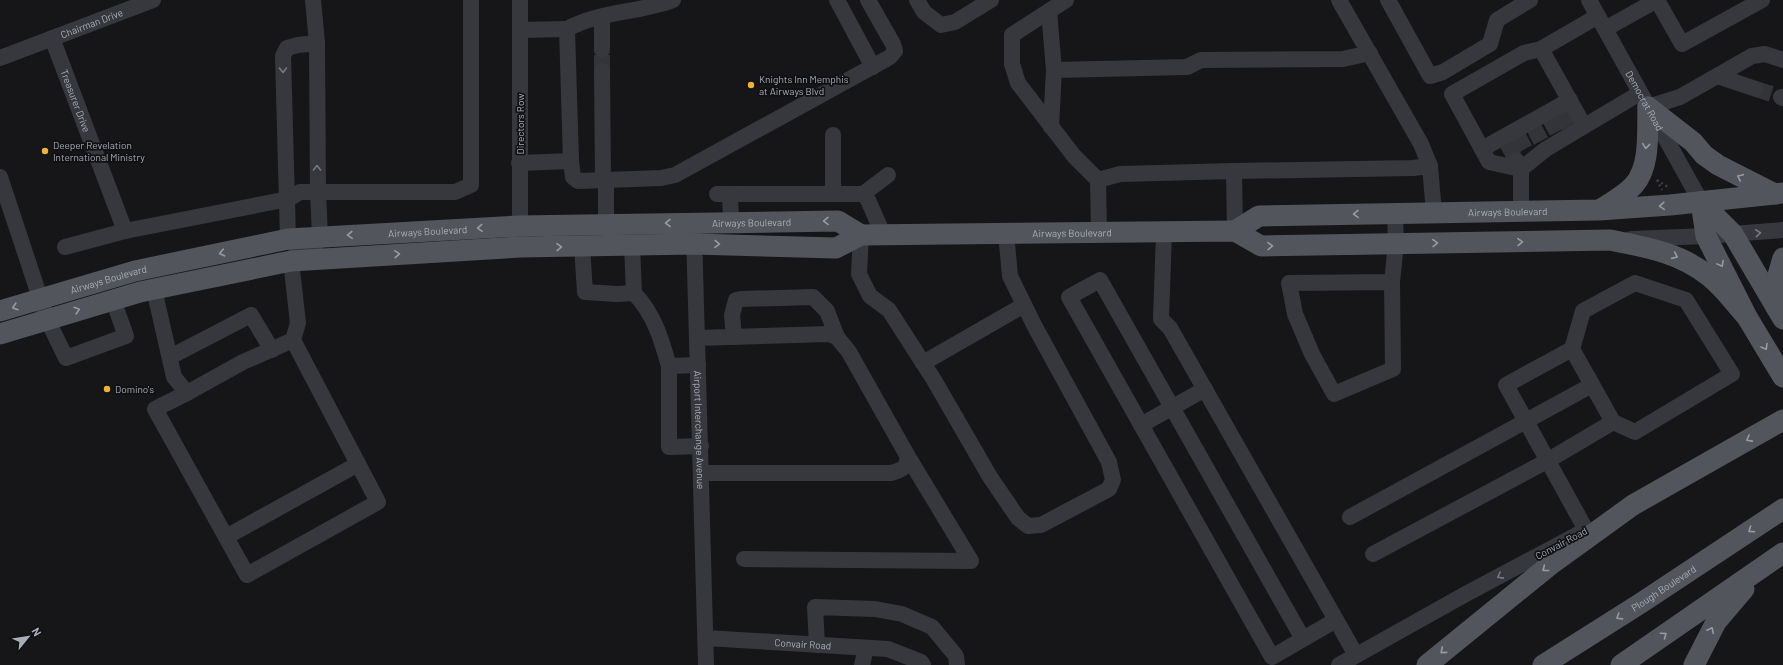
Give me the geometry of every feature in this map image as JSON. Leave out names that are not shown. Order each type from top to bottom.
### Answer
[{"type":"main road","points":[[1644,100],[1693,142],[1704,155],[1718,165],[1779,193]]},
{"type":"main road","points":[[1599,210],[1626,192],[1638,180],[1644,164],[1647,145],[1644,100]]},
{"type":"main road","name":"Airways Boulevard","points":[[0,334],[47,319],[154,289],[300,260],[520,247],[694,244],[836,248],[862,234],[1235,231],[1260,216],[1599,210],[1701,202],[1779,193]]},
{"type":"main road","name":"Democrat Road","points":[[1701,202],[1733,234],[1779,313]]},
{"type":"main road","name":"Democrat Road","points":[[1701,202],[1706,236],[1747,317],[1783,377]]},
{"type":"main road","name":"Airways Boulevard","points":[[0,311],[135,271],[288,239],[519,226],[694,222],[838,221],[862,234]]},
{"type":"main road","points":[[1235,231],[1261,246],[1610,240],[1651,248],[1671,254],[1686,261],[1711,278],[1747,317]]},
{"type":"main road","points":[[1779,313],[1776,282],[1783,258]]},
{"type":"main road","name":"Convair Road","points":[[1633,505],[1783,420]]},
{"type":"main road","points":[[1426,665],[1550,565],[1633,505]]},
{"type":"main road","name":"Plough Boulevard","points":[[1543,665],[1641,603],[1783,509]]},
{"type":"main road","points":[[1620,665],[1783,553]]},
{"type":"main road","points":[[1694,665],[1716,622],[1761,569]]},
{"type":"street","name":"Chairman Drive","points":[[0,58],[52,38],[130,4],[153,0]]},
{"type":"street","points":[[300,260],[320,237],[316,43],[313,0]]},
{"type":"street","points":[[65,247],[125,231],[288,199],[300,192],[455,192],[471,185],[471,0]]},
{"type":"street","name":"Directors Row","points":[[520,0],[520,247]]},
{"type":"street","points":[[520,30],[567,29],[576,24],[673,0]]},
{"type":"street","points":[[837,0],[873,67]]},
{"type":"street","points":[[567,29],[571,161],[574,180],[661,178],[675,176],[890,57],[895,51],[893,44],[868,0]]},
{"type":"street","points":[[917,0],[924,12],[940,25],[955,22],[991,0]]},
{"type":"street","points":[[1066,0],[1012,35],[1012,64],[1018,83],[1074,156],[1098,180],[1099,232]]},
{"type":"street","points":[[1339,0],[1421,144],[1430,166],[1434,213]]},
{"type":"street","points":[[1388,0],[1430,76],[1443,72],[1490,44],[1497,20],[1530,0]]},
{"type":"street","name":"Democrat Road","points":[[1589,0],[1701,202]]},
{"type":"street","points":[[1762,0],[1682,44],[1657,0],[1541,49],[1524,53],[1452,94],[1489,162],[1517,148],[1563,121],[1644,100],[1680,97],[1752,56],[1765,54],[1776,56],[1783,60]]},
{"type":"street","points":[[1048,11],[1054,70],[1051,127]]},
{"type":"street","points":[[602,18],[602,50]]},
{"type":"street","name":"Treasurer Drive","points":[[52,38],[125,231]]},
{"type":"street","points":[[293,340],[243,362],[155,409],[248,576],[378,502],[293,340],[298,323],[300,260],[288,239],[283,56],[287,48],[316,43]]},
{"type":"street","points":[[1541,49],[1563,121]]},
{"type":"street","points":[[1054,70],[1187,67],[1201,60],[1343,59],[1370,53]]},
{"type":"street","points":[[602,71],[606,224]]},
{"type":"street","points":[[1717,76],[1756,88]]},
{"type":"street","points":[[1482,149],[1517,148],[1563,121]]},
{"type":"street","points":[[833,135],[833,193]]},
{"type":"street","points":[[1517,148],[1521,211]]},
{"type":"street","points":[[519,163],[571,161]]},
{"type":"street","points":[[1098,180],[1120,174],[1413,168],[1430,166]]},
{"type":"street","points":[[1234,171],[1235,231]]},
{"type":"street","points":[[731,222],[724,194],[862,194],[888,175]]},
{"type":"street","points":[[0,177],[47,319],[66,358],[126,336],[113,300]]},
{"type":"street","points":[[862,194],[868,200],[883,234]]},
{"type":"street","points":[[1392,282],[1289,283],[1295,314],[1312,354],[1334,394],[1393,369],[1392,282],[1396,244],[1395,213]]},
{"type":"street","name":"Airport Interchange Avenue","points":[[694,222],[706,638]]},
{"type":"street","points":[[1610,240],[1706,236],[1783,230]]},
{"type":"street","points":[[1164,232],[1161,319],[1170,328],[1356,655]]},
{"type":"street","points":[[862,234],[859,274],[870,296],[889,310],[923,363],[990,477],[1018,518],[1028,526],[1041,525],[1109,490],[1113,480],[1109,462],[1024,305],[1010,276],[1006,233]]},
{"type":"street","points":[[632,245],[634,293],[643,302],[655,322],[669,366],[669,447],[700,446]]},
{"type":"street","points":[[582,246],[585,292],[617,294],[634,293]]},
{"type":"street","points":[[1302,639],[1100,280],[1069,297],[1272,657],[1336,620]]},
{"type":"street","points":[[1635,283],[1686,300],[1732,374],[1635,432],[1613,422],[1572,349],[1583,311],[1635,283]]},
{"type":"street","points":[[154,289],[174,377],[187,393]]},
{"type":"street","points":[[734,337],[732,315],[736,300],[812,297],[827,311],[837,337],[849,352],[907,455],[971,561],[744,559]]},
{"type":"street","points":[[923,363],[1024,305]]},
{"type":"street","points":[[170,357],[251,315],[272,350]]},
{"type":"street","points":[[697,338],[829,334],[837,337]]},
{"type":"street","points":[[1572,349],[1506,385],[1586,530]]},
{"type":"street","points":[[669,366],[698,365]]},
{"type":"street","points":[[1350,517],[1592,385]]},
{"type":"street","points":[[1141,425],[1205,389]]},
{"type":"street","points":[[1372,554],[1547,461],[1613,422]]},
{"type":"street","points":[[701,473],[891,473],[900,471],[906,466],[908,461],[907,455]]},
{"type":"street","points":[[226,537],[358,464]]},
{"type":"street","name":"Convair Road","points":[[1339,665],[1464,595],[1633,505]]},
{"type":"street","points":[[817,645],[815,607],[875,609],[902,614],[932,626],[956,656],[957,665]]},
{"type":"street","points":[[706,638],[706,665]]},
{"type":"street","name":"Convair Road","points":[[706,638],[888,649],[921,662],[923,665]]},
{"type":"street","points":[[862,665],[866,648]]},
{"type":"path","points":[[1657,180],[1668,187]]},
{"type":"tunnel","points":[[602,50],[602,71]]},
{"type":"tunnel","points":[[1756,89],[1781,97]]},
{"type":"tunnel","points":[[1561,113],[1569,126]]},
{"type":"tunnel","points":[[1550,119],[1557,132]]},
{"type":"tunnel","points":[[1534,128],[1541,141]]},
{"type":"tunnel","points":[[1518,136],[1525,149]]},
{"type":"tunnel","points":[[1507,143],[1514,156]]},
{"type":"place","name":"Knights Inn Memphis at Airways Blvd","points":[[751,85]]},
{"type":"place","name":"Deeper Revelation International Ministry","points":[[45,151]]},
{"type":"place","name":"Domino's","points":[[107,389]]}]
